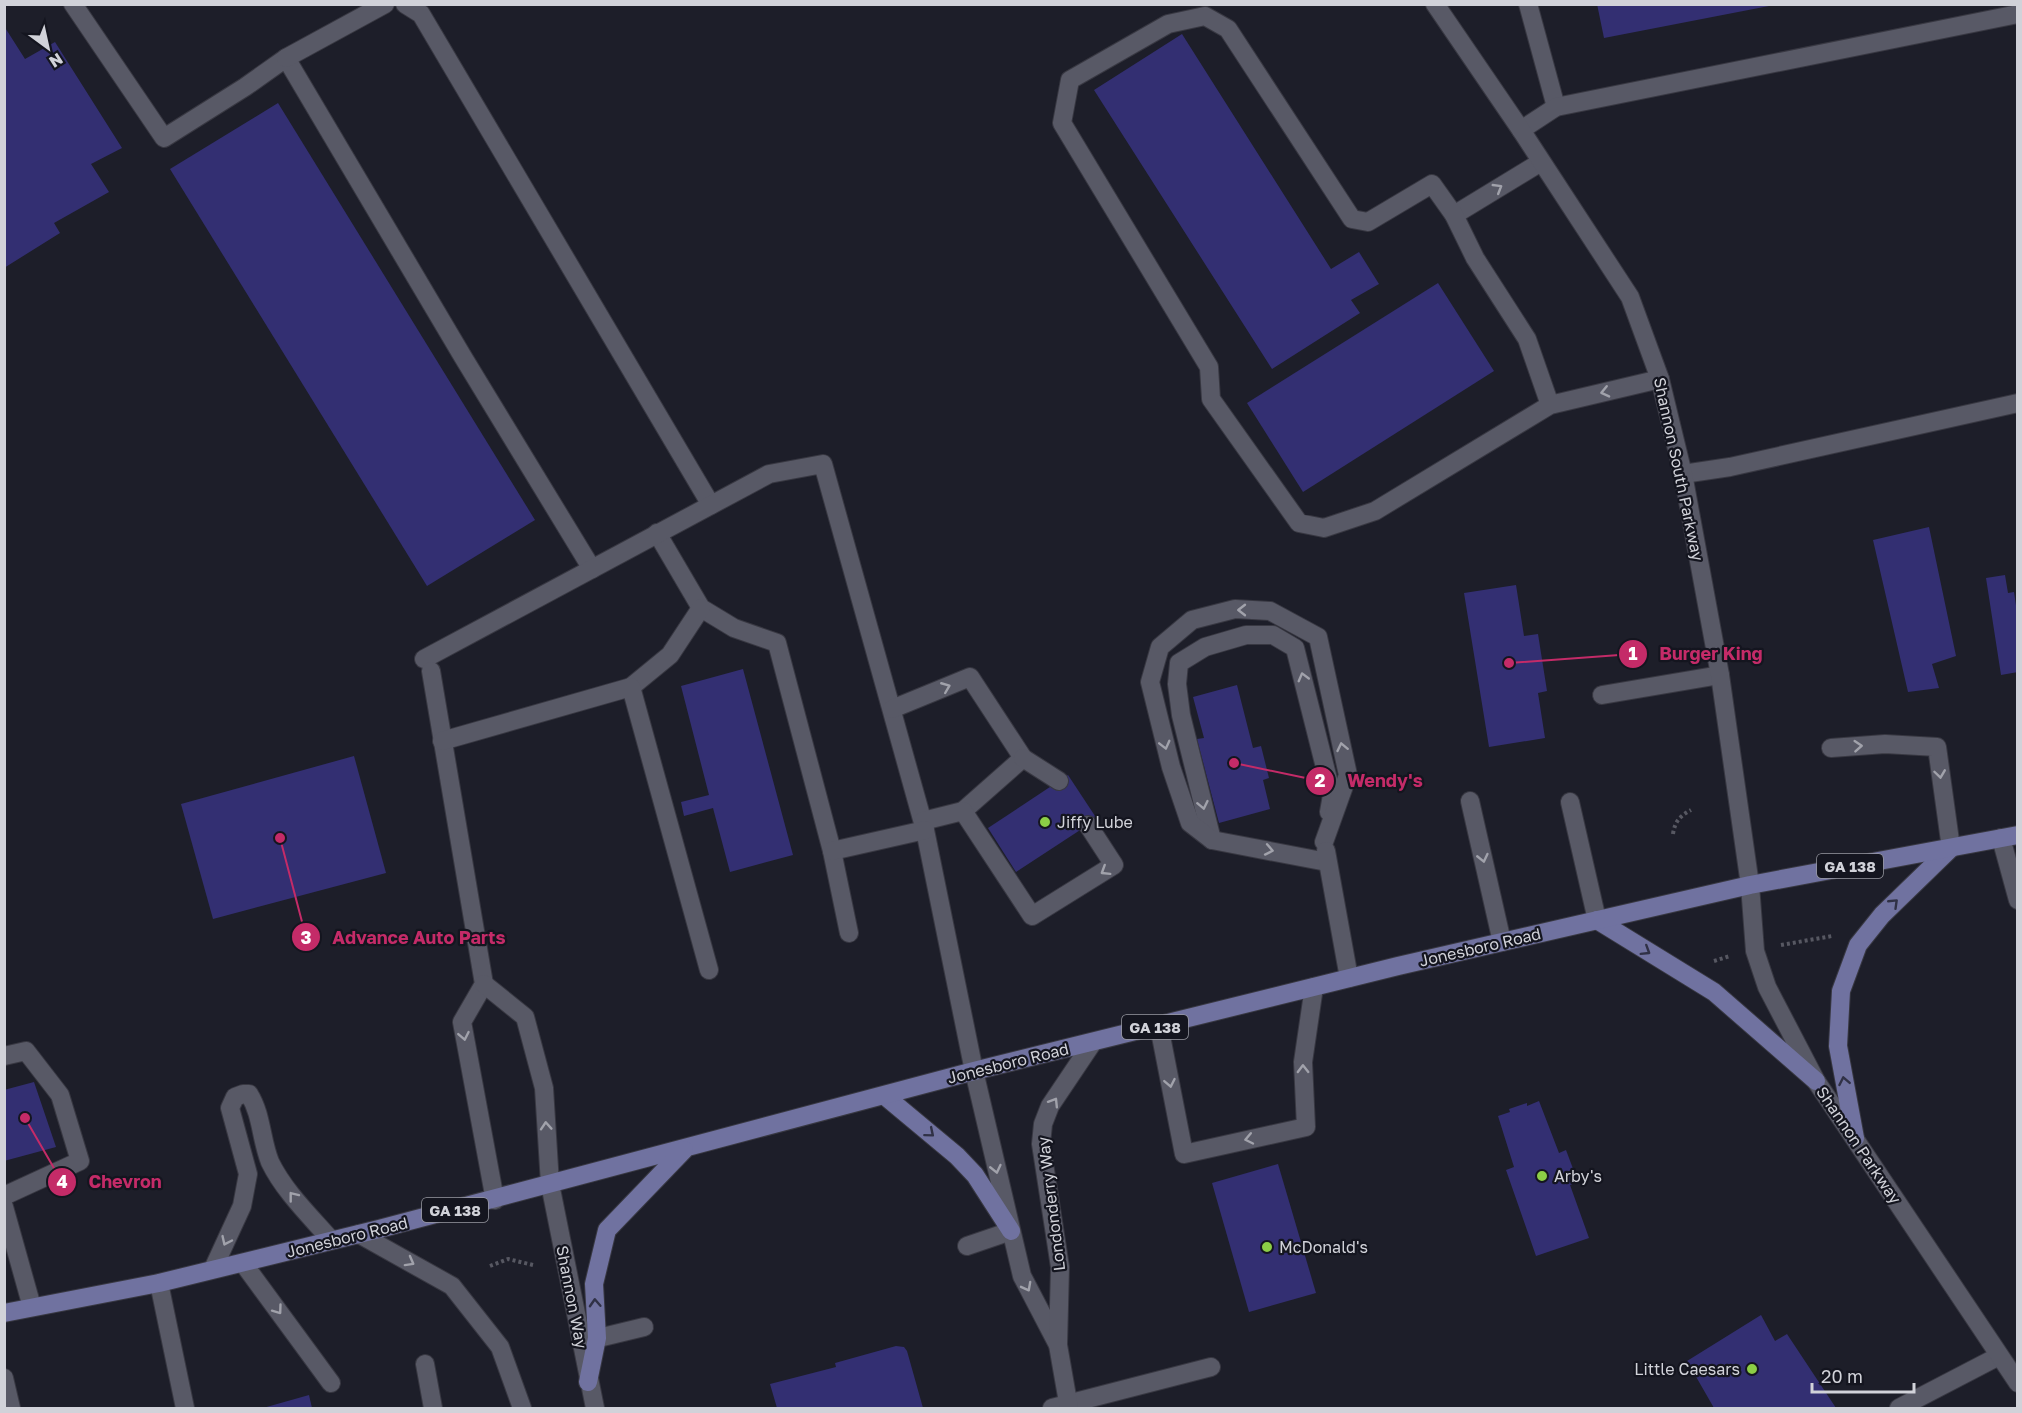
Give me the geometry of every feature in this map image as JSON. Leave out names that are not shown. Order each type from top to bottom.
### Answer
[{"type":"main road","name":"Jonesboro Road","points":[[4,1313],[159,1283],[243,1263],[495,1200],[974,1071],[1348,978],[1750,885],[2009,836]]},
{"type":"main road","points":[[1855,1138],[1838,1046],[1841,991],[1858,945],[1882,915],[1951,848]]},
{"type":"main road","points":[[1596,920],[1714,992],[1816,1081]]},
{"type":"main road","points":[[885,1096],[957,1156],[975,1175],[1011,1231]]},
{"type":"main road","points":[[588,1382],[594,1284],[607,1230],[685,1149]]},
{"type":"street","points":[[73,4],[164,138],[286,58],[385,4]]},
{"type":"street","points":[[405,4],[421,14],[711,505],[592,568],[427,665],[484,984],[462,1022],[495,1200]]},
{"type":"street","name":"Shannon South Parkway","points":[[1435,4],[1630,297],[1660,379],[1683,474],[1720,675],[1750,885]]},
{"type":"street","points":[[1528,4],[1556,106]]},
{"type":"street","points":[[1521,130],[1556,106],[2018,14]]},
{"type":"street","points":[[1550,405],[1527,339],[1475,258],[1454,215],[1432,184],[1368,222],[1352,219],[1228,29],[1205,16],[1168,24],[1071,80],[1062,123],[1209,367],[1211,399],[1299,523],[1324,528],[1375,511],[1550,405],[1660,379]]},
{"type":"street","points":[[286,58],[469,367],[592,568]]},
{"type":"street","points":[[1454,215],[1541,162]]},
{"type":"street","points":[[1683,474],[1730,467],[2018,404]]},
{"type":"street","name":"Londonderry Way","points":[[711,505],[769,474],[823,464],[924,825],[974,1071],[1022,1276],[1058,1345]]},
{"type":"street","points":[[657,533],[701,608],[734,627],[777,643],[832,851],[849,933]]},
{"type":"street","points":[[442,741],[632,687],[670,655],[701,608]]},
{"type":"street","points":[[1324,842],[1348,775],[1318,637],[1270,611],[1235,609],[1192,620],[1160,647],[1150,682],[1171,767],[1190,823],[1212,840],[1328,862]]},
{"type":"street","points":[[1212,840],[1181,715],[1177,684],[1179,663],[1205,647],[1246,635],[1273,635],[1295,648],[1332,795],[1324,842],[1348,978]]},
{"type":"street","points":[[1602,695],[1720,675]]},
{"type":"street","points":[[892,709],[970,677],[1023,758],[1059,781]]},
{"type":"street","points":[[632,687],[709,970]]},
{"type":"street","points":[[1831,748],[1885,744],[1937,747],[1951,848]]},
{"type":"street","points":[[832,851],[924,825],[963,811],[1023,758]]},
{"type":"street","points":[[1470,801],[1502,942]]},
{"type":"street","points":[[1570,802],[1596,920]]},
{"type":"street","points":[[963,811],[1032,916],[1114,865],[1088,825]]},
{"type":"street","points":[[2009,836],[2018,900]]},
{"type":"street","name":"Shannon Parkway","points":[[1750,885],[1755,951],[1767,987],[1816,1081],[2018,1383]]},
{"type":"street","name":"Shannon Way","points":[[484,984],[525,1017],[544,1088],[550,1184],[589,1340]]},
{"type":"street","points":[[1159,1026],[1184,1154],[1306,1127],[1303,1062],[1314,987]]},
{"type":"street","name":"Londonderry Way","points":[[1063,1407],[1058,1345],[1060,1267],[1041,1144],[1042,1124],[1050,1106],[1093,1042]]},
{"type":"street","points":[[4,1056],[26,1051],[60,1095],[80,1161],[4,1196]]},
{"type":"street","points":[[213,1269],[242,1206],[248,1174],[230,1108],[235,1097],[243,1094],[249,1094],[255,1104],[270,1161],[291,1194],[331,1240]]},
{"type":"street","points":[[4,1207],[32,1307]]},
{"type":"street","points":[[966,1246],[1011,1231]]},
{"type":"street","points":[[359,1233],[452,1286],[500,1347],[522,1408]]},
{"type":"street","points":[[243,1263],[331,1383]]},
{"type":"street","points":[[159,1283],[185,1408]]},
{"type":"street","points":[[589,1340],[644,1327]]},
{"type":"street","points":[[1899,1408],[1999,1356]]},
{"type":"street","points":[[425,1364],[433,1408]]},
{"type":"street","points":[[1063,1407],[1211,1367]]},
{"type":"street","points":[[4,1378],[11,1408]]},
{"type":"street","points":[[588,1382],[595,1408]]},
{"type":"path","points":[[1673,834],[1675,823],[1691,810]]},
{"type":"path","points":[[1777,946],[1836,935]]},
{"type":"path","points":[[490,1266],[508,1259],[533,1265]]},
{"type":"building","points":[[1597,4],[1769,4],[1769,6],[1604,38]]},
{"type":"building","points":[[4,26],[25,59],[55,42],[122,148],[91,164],[109,192],[54,223],[60,233],[4,268]]},
{"type":"building","points":[[1182,34],[1331,269],[1359,252],[1379,284],[1351,300],[1360,313],[1272,369],[1094,90]]},
{"type":"building","points":[[278,103],[535,520],[427,586],[170,169]]},
{"type":"building","points":[[1438,283],[1494,371],[1303,492],[1247,403]]},
{"type":"building","points":[[1929,527],[1956,656],[1932,664],[1939,688],[1908,692],[1873,540]]},
{"type":"building","points":[[2005,575],[2008,593],[2014,592],[2018,619],[2018,672],[2001,675],[1986,578]]},
{"type":"building","points":[[1516,585],[1524,636],[1538,634],[1547,691],[1538,693],[1545,738],[1489,747],[1464,593]]},
{"type":"building","points":[[743,669],[793,855],[730,872],[713,808],[684,816],[681,802],[709,795],[681,686]]},
{"type":"building","points":[[1237,685],[1253,748],[1261,746],[1269,778],[1263,780],[1270,809],[1219,823],[1197,739],[1204,738],[1193,697]]},
{"type":"building","points":[[354,756],[386,873],[213,919],[181,804]]},
{"type":"building","name":"Jiffy Lube","points":[[1068,775],[1097,819],[1016,872],[988,828]]},
{"type":"building","points":[[34,1082],[56,1147],[4,1161],[4,1090]]},
{"type":"building","name":"Arby's","points":[[1539,1101],[1559,1153],[1566,1150],[1578,1182],[1570,1185],[1589,1238],[1536,1256],[1506,1170],[1514,1167],[1498,1116],[1510,1112],[1509,1109]]},
{"type":"building","name":"McDonald's","points":[[1278,1164],[1316,1293],[1249,1312],[1212,1183]]},
{"type":"building","points":[[1761,1315],[1775,1341],[1787,1334],[1836,1408],[1714,1408],[1687,1361]]},
{"type":"building","points":[[896,1346],[904,1347],[907,1351],[923,1408],[777,1408],[770,1384],[836,1367],[835,1363]]},
{"type":"building","points":[[309,1395],[312,1408],[263,1408]]},
{"type":"place","name":"Burger King","points":[[1509,663]]},
{"type":"place","name":"Wendy's","points":[[1234,763]]},
{"type":"place","name":"Jiffy Lube","points":[[1045,822]]},
{"type":"place","name":"Advance Auto Parts","points":[[280,838]]},
{"type":"place","name":"Chevron","points":[[25,1118]]},
{"type":"place","name":"Arby's","points":[[1542,1176]]},
{"type":"place","name":"McDonald's","points":[[1267,1247]]},
{"type":"place","name":"Little Caesars","points":[[1752,1369]]}]
